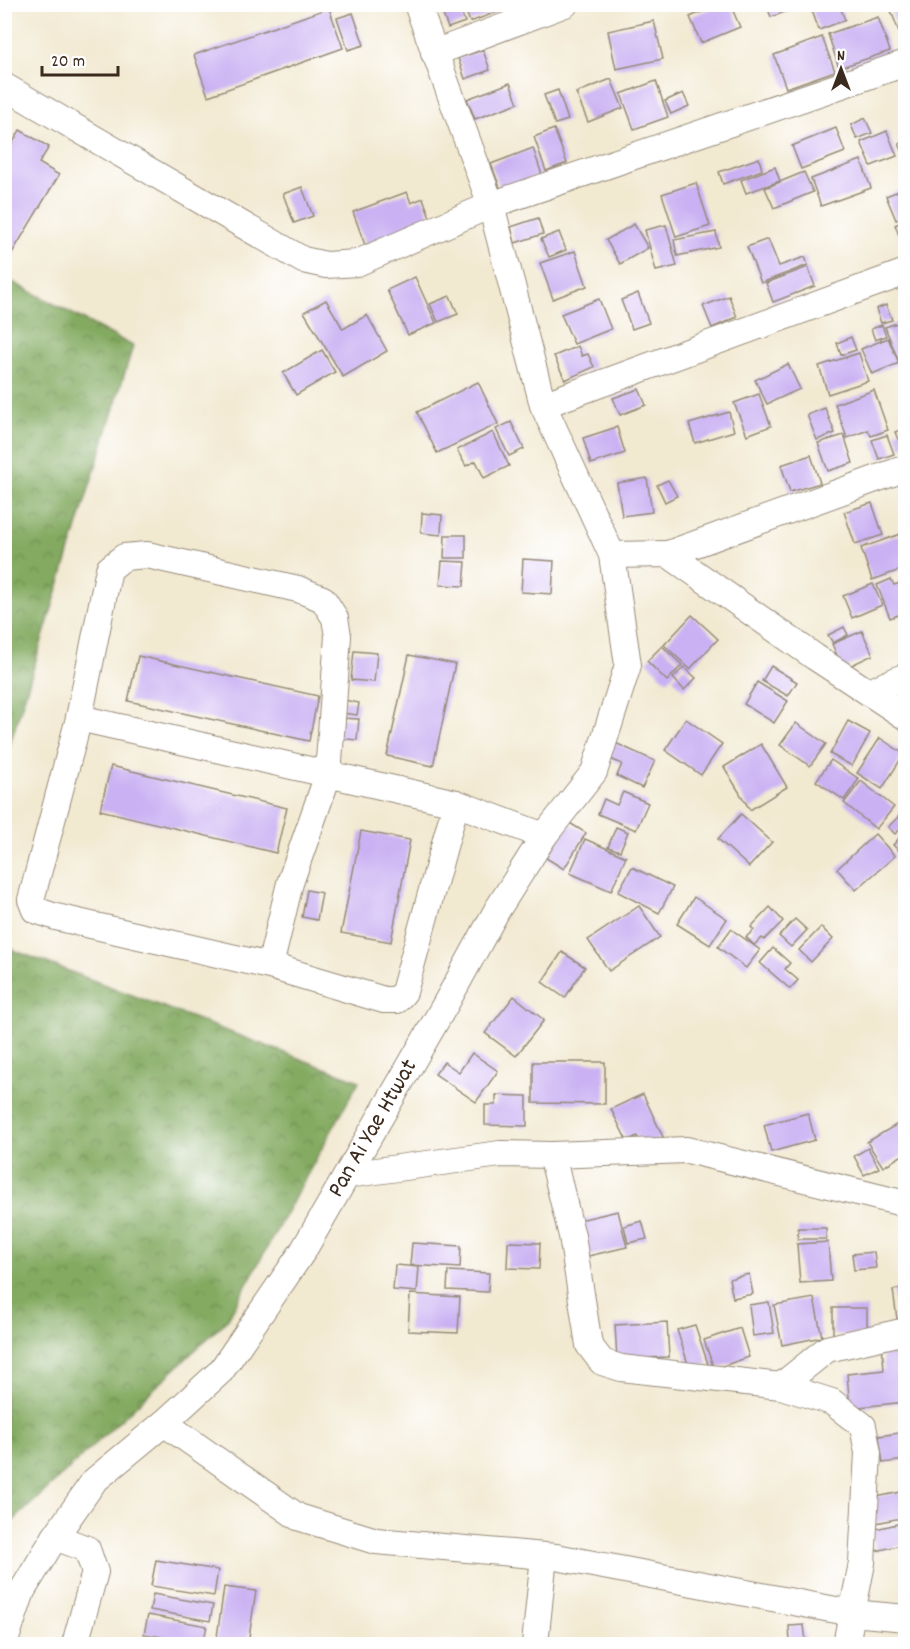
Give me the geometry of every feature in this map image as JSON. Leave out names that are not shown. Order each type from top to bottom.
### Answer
[{"type":"street","name":"Pan Ai Yae Htwat","points":[[4,1644],[22,1591],[55,1537],[94,1481],[164,1423],[221,1371],[303,1251],[446,1005],[497,910],[544,836],[594,772],[628,665],[612,555],[543,405],[491,205],[417,4]]},
{"type":"street","points":[[434,53],[565,4]]},
{"type":"street","points":[[4,86],[303,260],[326,265],[357,262],[491,205],[906,63]]},
{"type":"street","points":[[543,405],[906,272]]},
{"type":"street","points":[[612,555],[668,554],[906,468]]},
{"type":"street","points":[[668,554],[815,657],[906,717]]},
{"type":"street","points":[[270,966],[291,883],[328,775],[338,636],[335,618],[323,599],[286,587],[147,555],[124,557],[109,569],[79,718],[31,900],[35,910],[56,917],[270,966],[384,1000],[397,1000],[404,992],[456,803]]},
{"type":"street","points":[[869,692],[906,676]]},
{"type":"street","points":[[79,718],[456,803],[544,836]]},
{"type":"street","points":[[347,1175],[500,1154],[552,1155],[687,1150],[906,1204]]},
{"type":"street","points":[[552,1155],[576,1255],[589,1346],[602,1362],[621,1368],[781,1386],[832,1402],[863,1426],[868,1453],[862,1563],[846,1644]]},
{"type":"street","points":[[781,1386],[827,1349],[906,1331]]},
{"type":"street","points":[[164,1423],[298,1517],[376,1541],[544,1556],[852,1613],[906,1618]]},
{"type":"street","points":[[55,1537],[87,1549],[94,1572],[75,1644]]},
{"type":"street","points":[[535,1644],[544,1556]]},
{"type":"green space","points":[[5,278],[133,346],[5,760]]},
{"type":"green space","points":[[5,947],[359,1081],[227,1320],[12,1522],[5,1551]]},
{"type":"building","points":[[439,4],[458,4],[465,22],[448,28]]},
{"type":"building","points":[[463,4],[506,4],[508,8],[470,22]]},
{"type":"building","points":[[720,4],[730,4],[740,27],[701,43],[690,17]]},
{"type":"building","points":[[766,4],[804,4],[804,5],[771,17]]},
{"type":"building","points":[[819,4],[839,4],[845,20],[819,30],[811,8]]},
{"type":"building","points":[[906,6],[906,47],[905,47],[891,11]]},
{"type":"building","points":[[329,8],[343,48],[208,96],[194,55]]},
{"type":"building","points":[[353,13],[364,45],[348,50],[337,18]]},
{"type":"building","points":[[878,17],[890,51],[839,68],[828,34]]},
{"type":"building","points":[[654,21],[663,59],[616,69],[608,31]]},
{"type":"building","points":[[822,37],[835,71],[786,88],[774,55]]},
{"type":"building","points":[[483,50],[490,70],[465,79],[458,58]]},
{"type":"building","points":[[611,79],[623,108],[588,122],[576,93]]},
{"type":"building","points":[[656,81],[668,117],[634,129],[621,94]]},
{"type":"building","points":[[510,83],[518,103],[475,119],[467,99]]},
{"type":"building","points":[[558,90],[568,120],[555,124],[544,95]]},
{"type":"building","points":[[683,93],[689,106],[671,114],[665,101]]},
{"type":"building","points":[[865,118],[872,133],[857,139],[851,125]]},
{"type":"building","points":[[836,128],[845,152],[801,169],[792,146]]},
{"type":"building","points":[[554,129],[567,163],[546,171],[534,137]]},
{"type":"building","points":[[20,130],[49,147],[39,163],[59,175],[9,258],[4,255],[4,143],[11,146]]},
{"type":"building","points":[[887,131],[897,156],[871,166],[861,142]]},
{"type":"building","points":[[906,141],[906,158],[899,144]]},
{"type":"building","points":[[533,148],[542,175],[501,190],[491,164]]},
{"type":"building","points":[[759,158],[762,170],[723,184],[719,172]]},
{"type":"building","points":[[861,160],[871,188],[821,206],[811,179]]},
{"type":"building","points":[[775,167],[780,181],[746,193],[741,180]]},
{"type":"building","points":[[804,172],[813,192],[774,208],[765,188]]},
{"type":"building","points":[[696,183],[710,226],[676,237],[662,194]]},
{"type":"building","points":[[302,187],[313,216],[294,223],[283,194]]},
{"type":"building","points":[[906,188],[906,216],[896,220],[886,196]]},
{"type":"building","points":[[407,192],[411,203],[423,198],[431,220],[365,245],[353,212]]},
{"type":"building","points":[[538,218],[543,234],[515,243],[511,227]]},
{"type":"building","points":[[906,220],[906,238],[901,240],[895,225]]},
{"type":"building","points":[[634,224],[648,248],[620,264],[606,240]]},
{"type":"building","points":[[666,225],[677,266],[656,271],[645,230]]},
{"type":"building","points":[[559,232],[566,250],[549,257],[541,239]]},
{"type":"building","points":[[716,232],[719,247],[677,256],[674,240]]},
{"type":"building","points":[[768,239],[779,266],[805,257],[808,265],[761,283],[747,247]]},
{"type":"building","points":[[575,251],[587,286],[553,299],[540,263]]},
{"type":"building","points":[[808,267],[815,286],[773,302],[766,283]]},
{"type":"building","points":[[415,277],[436,323],[408,335],[387,290]]},
{"type":"building","points":[[638,293],[649,323],[632,329],[621,300]]},
{"type":"building","points":[[450,296],[458,314],[438,322],[430,304]]},
{"type":"building","points":[[729,296],[737,317],[712,328],[703,306]]},
{"type":"building","points":[[599,299],[611,329],[574,344],[561,314]]},
{"type":"building","points":[[326,300],[343,329],[367,315],[387,351],[343,377],[304,312]]},
{"type":"building","points":[[886,305],[892,320],[881,323],[876,309]]},
{"type":"building","points":[[906,320],[906,368],[902,370],[885,327]]},
{"type":"building","points":[[882,325],[886,336],[875,340],[871,329]]},
{"type":"building","points":[[851,337],[856,350],[841,355],[837,343]]},
{"type":"building","points":[[888,338],[899,363],[872,374],[861,349]]},
{"type":"building","points":[[578,346],[582,356],[588,354],[594,367],[565,380],[554,356]]},
{"type":"building","points":[[322,350],[335,372],[296,395],[283,373]]},
{"type":"building","points":[[859,353],[868,381],[828,394],[819,366]]},
{"type":"building","points":[[788,364],[800,389],[767,404],[755,380]]},
{"type":"building","points":[[478,382],[498,424],[437,453],[417,412]]},
{"type":"building","points":[[639,389],[646,405],[620,415],[613,398]]},
{"type":"building","points":[[874,390],[888,430],[871,436],[868,430],[847,438],[835,404]]},
{"type":"building","points":[[759,394],[771,426],[747,435],[734,403]]},
{"type":"building","points":[[825,408],[835,433],[817,440],[807,415]]},
{"type":"building","points":[[729,412],[734,431],[695,443],[689,424]]},
{"type":"building","points":[[511,422],[524,449],[509,456],[496,429]]},
{"type":"building","points":[[617,427],[625,453],[591,464],[583,438]]},
{"type":"building","points":[[906,428],[906,446],[901,447],[895,432]]},
{"type":"building","points":[[493,432],[509,466],[484,478],[476,461],[466,466],[457,450]]},
{"type":"building","points":[[844,435],[853,463],[828,471],[818,443]]},
{"type":"building","points":[[887,435],[894,454],[879,459],[872,440]]},
{"type":"building","points":[[811,455],[820,483],[790,492],[781,465]]},
{"type":"building","points":[[647,478],[652,512],[622,516],[617,483]]},
{"type":"building","points":[[668,480],[677,496],[665,502],[657,485]]},
{"type":"building","points":[[872,503],[883,535],[855,544],[844,512]]},
{"type":"building","points":[[422,513],[442,515],[441,535],[421,533]]},
{"type":"building","points":[[906,532],[906,568],[872,580],[861,548]]},
{"type":"building","points":[[445,535],[466,535],[466,558],[444,558]]},
{"type":"building","points":[[523,559],[554,561],[552,594],[521,592]]},
{"type":"building","points":[[442,561],[466,562],[464,586],[440,585]]},
{"type":"building","points":[[891,579],[894,585],[906,581],[906,612],[890,618],[877,585]]},
{"type":"building","points":[[873,584],[882,605],[852,618],[843,596]]},
{"type":"building","points":[[692,615],[718,639],[690,669],[664,645]]},
{"type":"building","points":[[844,627],[848,635],[833,643],[828,635]]},
{"type":"building","points":[[862,631],[873,655],[843,669],[832,644]]},
{"type":"building","points":[[662,646],[682,665],[667,681],[647,661]]},
{"type":"building","points":[[354,651],[377,653],[374,682],[351,680]]},
{"type":"building","points":[[409,655],[455,664],[433,766],[387,756]]},
{"type":"building","points":[[138,656],[318,696],[309,741],[128,701]]},
{"type":"building","points":[[771,666],[797,682],[788,696],[762,681]]},
{"type":"building","points":[[684,667],[696,678],[684,690],[673,678]]},
{"type":"building","points":[[757,682],[788,701],[774,723],[744,704]]},
{"type":"building","points":[[344,700],[359,703],[357,715],[342,713]]},
{"type":"building","points":[[339,718],[359,719],[357,740],[337,738]]},
{"type":"building","points":[[686,719],[722,744],[701,775],[665,750]]},
{"type":"building","points":[[848,721],[870,733],[852,766],[830,754]]},
{"type":"building","points":[[796,723],[826,744],[810,766],[780,745]]},
{"type":"building","points":[[880,738],[904,754],[882,789],[857,773]]},
{"type":"building","points":[[611,741],[655,761],[642,788],[617,776],[622,764],[604,756]]},
{"type":"building","points":[[761,744],[787,787],[750,810],[724,767]]},
{"type":"building","points":[[831,760],[859,779],[844,800],[816,781]]},
{"type":"building","points":[[111,766],[287,808],[276,853],[100,810]]},
{"type":"building","points":[[861,781],[894,807],[876,829],[844,803]]},
{"type":"building","points":[[623,792],[648,803],[636,830],[598,814],[604,799],[617,805]]},
{"type":"building","points":[[741,814],[772,842],[749,867],[718,839]]},
{"type":"building","points":[[901,814],[906,819],[906,824],[895,834],[888,827]]},
{"type":"building","points":[[568,822],[586,833],[564,869],[546,858]]},
{"type":"building","points":[[616,827],[628,832],[620,851],[608,847]]},
{"type":"building","points":[[361,831],[410,840],[391,942],[341,933]]},
{"type":"building","points":[[906,831],[906,858],[893,845]]},
{"type":"building","points":[[875,834],[895,856],[856,890],[837,869]]},
{"type":"building","points":[[585,839],[626,857],[611,891],[570,873]]},
{"type":"building","points":[[632,867],[673,887],[659,913],[618,892]]},
{"type":"building","points":[[307,890],[322,893],[317,920],[302,917]]},
{"type":"building","points":[[694,897],[727,919],[710,945],[677,924]]},
{"type":"building","points":[[639,906],[660,937],[609,971],[588,940]]},
{"type":"building","points":[[770,907],[783,921],[764,940],[762,938],[754,945],[746,937],[754,930],[751,927]]},
{"type":"building","points":[[795,919],[807,930],[791,947],[779,936]]},
{"type":"building","points":[[821,927],[833,939],[811,962],[799,950]]},
{"type":"building","points":[[731,929],[760,950],[746,968],[718,947]]},
{"type":"building","points":[[773,948],[790,963],[785,969],[798,980],[790,989],[760,963]]},
{"type":"building","points":[[562,952],[585,967],[565,998],[542,982]]},
{"type":"building","points":[[514,996],[544,1020],[516,1056],[485,1033]]},
{"type":"building","points":[[472,1053],[498,1071],[476,1102],[435,1074],[444,1062],[459,1072]]},
{"type":"building","points":[[533,1062],[605,1062],[605,1104],[533,1103]]},
{"type":"building","points":[[643,1094],[663,1137],[642,1147],[637,1136],[627,1141],[611,1109]]},
{"type":"building","points":[[496,1095],[527,1096],[527,1126],[485,1125],[485,1105],[496,1105]]},
{"type":"building","points":[[808,1113],[815,1140],[771,1152],[764,1125]]},
{"type":"building","points":[[906,1119],[906,1153],[883,1167],[867,1142]]},
{"type":"building","points":[[868,1148],[879,1168],[864,1175],[854,1156]]},
{"type":"building","points":[[618,1211],[627,1247],[584,1257],[575,1221]]},
{"type":"building","points":[[642,1221],[647,1239],[628,1243],[624,1226]]},
{"type":"building","points":[[798,1228],[826,1228],[826,1239],[798,1239]]},
{"type":"building","points":[[508,1242],[540,1243],[539,1269],[507,1268]]},
{"type":"building","points":[[828,1242],[831,1281],[800,1283],[797,1244]]},
{"type":"building","points":[[412,1243],[461,1246],[460,1268],[410,1265]]},
{"type":"building","points":[[874,1252],[876,1268],[854,1270],[852,1254]]},
{"type":"building","points":[[395,1265],[419,1267],[417,1292],[393,1290]]},
{"type":"building","points":[[448,1271],[489,1273],[488,1292],[447,1290]]},
{"type":"building","points":[[749,1274],[753,1294],[733,1298],[729,1279]]},
{"type":"building","points":[[906,1288],[906,1318],[897,1319],[893,1290]]},
{"type":"building","points":[[410,1294],[460,1297],[458,1333],[408,1331]]},
{"type":"building","points":[[814,1298],[822,1337],[782,1345],[774,1305]]},
{"type":"building","points":[[769,1302],[774,1333],[753,1336],[749,1305]]},
{"type":"building","points":[[833,1308],[867,1308],[867,1335],[833,1335]]},
{"type":"building","points":[[667,1322],[669,1357],[617,1359],[615,1325]]},
{"type":"building","points":[[695,1325],[708,1364],[690,1370],[677,1330]]},
{"type":"building","points":[[740,1328],[749,1357],[714,1369],[704,1340]]},
{"type":"building","points":[[903,1343],[906,1402],[850,1408],[847,1374],[884,1370],[882,1345]]},
{"type":"building","points":[[906,1432],[906,1460],[883,1463],[879,1436]]},
{"type":"building","points":[[906,1491],[906,1517],[876,1523],[871,1498]]},
{"type":"building","points":[[906,1522],[906,1544],[876,1551],[871,1530]]},
{"type":"building","points":[[156,1560],[218,1570],[214,1596],[151,1586]]},
{"type":"building","points":[[224,1587],[256,1591],[248,1644],[216,1644]]},
{"type":"building","points":[[153,1594],[213,1605],[210,1621],[150,1610]]},
{"type":"building","points":[[148,1615],[207,1626],[203,1644],[144,1634]]},
{"type":"building","points":[[804,1625],[806,1642],[790,1643],[789,1626]]}]
